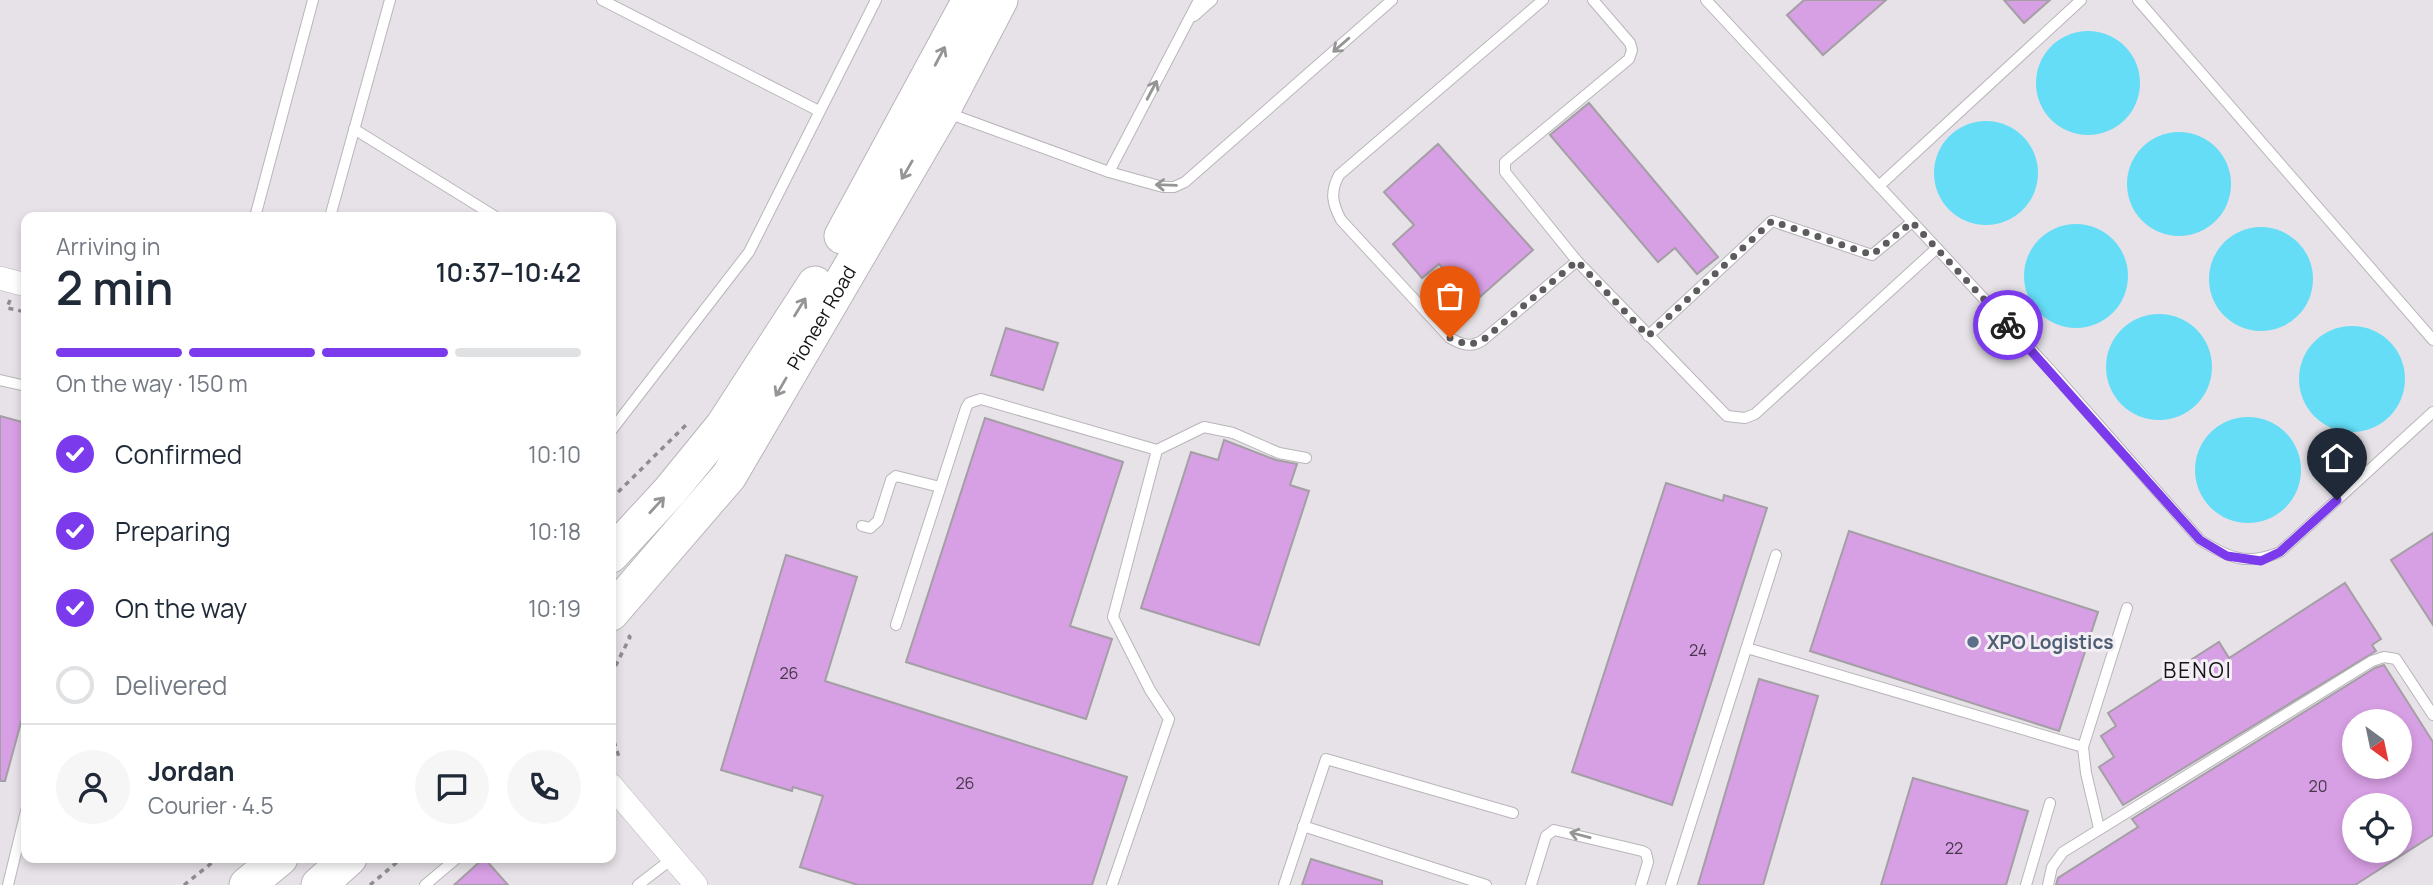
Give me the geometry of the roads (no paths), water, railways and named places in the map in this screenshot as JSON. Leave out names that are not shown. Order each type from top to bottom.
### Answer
[{"type":"main road","name":"Pioneer Road","points":[[616,619],[729,476],[926,111],[970,0]]},
{"type":"main road","name":"Pioneer Road","points":[[616,550],[670,491],[723,426],[1000,0]]},
{"type":"main road","points":[[247,885],[274,863]]},
{"type":"main road","points":[[319,885],[343,863]]},
{"type":"street","points":[[0,278],[21,284]]},
{"type":"street","points":[[616,791],[696,885]]},
{"type":"lane","points":[[256,212],[313,0]]},
{"type":"lane","points":[[331,212],[390,0]]},
{"type":"lane","points":[[603,0],[819,111]]},
{"type":"lane","points":[[616,425],[749,252],[876,0]]},
{"type":"lane","points":[[1109,172],[1199,0]]},
{"type":"lane","points":[[1189,20],[1212,0]]},
{"type":"lane","points":[[926,111],[1109,172],[1163,187],[1174,187],[1185,182],[1392,0]]},
{"type":"lane","points":[[1543,0],[1339,175],[1333,186],[1332,198],[1341,220],[1450,338],[1459,344],[1468,345],[1483,340],[1577,261]]},
{"type":"lane","points":[[1593,0],[1630,43],[1632,50],[1629,59],[1505,162],[1503,168],[1509,179],[1577,261],[1719,410],[1735,419],[1755,414],[1937,248]]},
{"type":"lane","points":[[1706,0],[2053,373],[2200,540],[2227,556],[2261,561],[2280,552],[2433,412]]},
{"type":"lane","points":[[1879,186],[2081,0]]},
{"type":"lane","points":[[2138,0],[2433,340]]},
{"type":"lane","points":[[355,129],[488,212]]},
{"type":"lane","points":[[1648,336],[1772,221],[1872,255],[1912,222]]},
{"type":"lane","points":[[0,380],[21,385]]},
{"type":"lane","points":[[896,625],[965,408],[976,400],[981,399],[1157,450],[1204,427],[1233,433],[1279,453],[1306,458]]},
{"type":"lane","points":[[1112,885],[1169,719],[1150,690],[1112,617],[1157,450]]},
{"type":"lane","points":[[862,526],[870,528],[878,522],[891,480],[896,476],[940,487]]},
{"type":"lane","points":[[1671,885],[1776,555]]},
{"type":"lane","points":[[2099,828],[2083,747],[2127,608]]},
{"type":"lane","points":[[1746,648],[2083,747]]},
{"type":"lane","points":[[2048,885],[2052,867],[2063,852],[2372,661],[2384,657],[2396,659],[2433,715]]},
{"type":"lane","points":[[1283,885],[1326,759],[1513,813]]},
{"type":"lane","points":[[2026,885],[2050,803]]},
{"type":"lane","points":[[1303,826],[1486,885]]},
{"type":"lane","points":[[1531,885],[1546,836],[1554,830],[1646,853],[1648,862],[1641,885]]},
{"type":"lane","points":[[8,885],[21,832]]},
{"type":"lane","points":[[638,885],[673,858]]},
{"type":"lane","points":[[425,885],[451,863]]},
{"type":"water","points":[[2088,31],[2108,34],[2125,46],[2137,63],[2140,83],[2137,103],[2125,120],[2108,132],[2088,135],[2068,132],[2051,120],[2039,103],[2036,83],[2039,63],[2051,46],[2068,34]]},
{"type":"water","points":[[1986,121],[2006,125],[2023,136],[2034,153],[2038,173],[2034,193],[2023,210],[2006,221],[1986,225],[1966,221],[1949,210],[1938,193],[1934,173],[1938,153],[1949,136],[1966,125]]},
{"type":"water","points":[[2179,132],[2199,136],[2216,147],[2227,164],[2231,184],[2227,204],[2216,221],[2199,232],[2179,236],[2159,232],[2142,221],[2131,204],[2127,184],[2131,164],[2142,147],[2159,136]]},
{"type":"water","points":[[2076,224],[2096,228],[2113,239],[2124,256],[2128,276],[2124,296],[2113,313],[2096,324],[2076,328],[2056,324],[2039,313],[2028,296],[2024,276],[2028,256],[2039,239],[2056,228]]},
{"type":"water","points":[[2261,227],[2281,231],[2298,242],[2309,259],[2313,279],[2309,299],[2298,316],[2281,327],[2261,331],[2241,327],[2224,316],[2213,299],[2209,279],[2213,259],[2224,242],[2241,231]]},
{"type":"water","points":[[2159,314],[2179,318],[2196,330],[2208,347],[2212,367],[2208,387],[2196,404],[2179,416],[2159,420],[2139,416],[2122,404],[2110,387],[2106,367],[2110,347],[2122,330],[2139,318]]},
{"type":"water","points":[[2352,326],[2372,330],[2389,342],[2401,359],[2405,379],[2401,399],[2389,416],[2372,428],[2352,432],[2332,428],[2315,416],[2303,399],[2299,379],[2303,359],[2315,342],[2332,330]]},
{"type":"water","points":[[2248,417],[2268,421],[2285,433],[2297,450],[2301,470],[2297,490],[2285,507],[2268,519],[2248,523],[2228,519],[2211,507],[2199,490],[2195,470],[2199,450],[2211,433],[2228,421]]},
{"type":"place","name":"XPO Logistics","points":[[1973,642]]},
{"type":"district","name":"BENOI","points":[[2198,670]]}]
